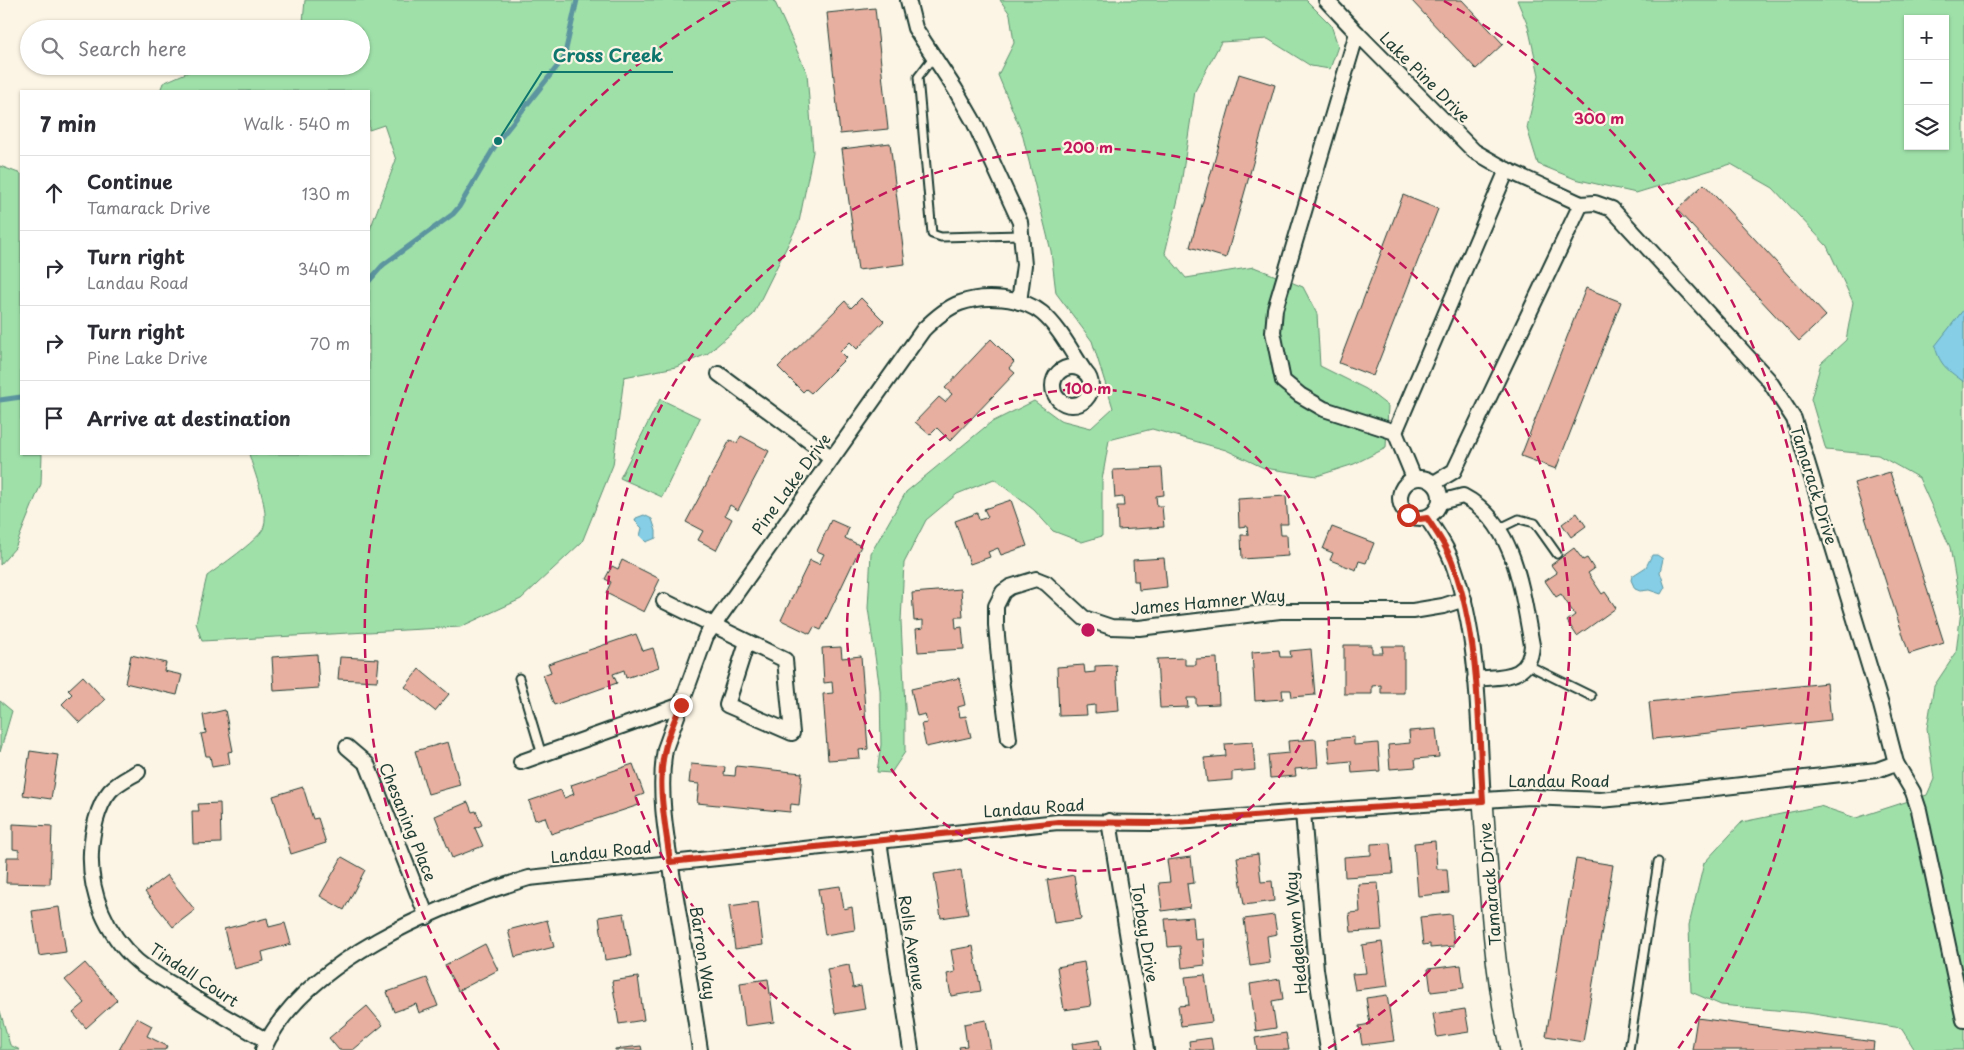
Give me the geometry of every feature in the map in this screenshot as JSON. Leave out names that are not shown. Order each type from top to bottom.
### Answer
[{"type":"street","points":[[908,0],[916,28],[955,89],[978,130],[1020,222],[1024,265],[1019,302]]},
{"type":"street","points":[[1326,0],[1357,33]]},
{"type":"street","name":"Lake Pine Drive","points":[[1395,432],[1324,410],[1288,385],[1282,380],[1273,332],[1275,309],[1357,33],[1474,151],[1507,170],[1581,204]]},
{"type":"street","points":[[1414,478],[1395,432],[1507,170]]},
{"type":"street","name":"Tamarack Drive","points":[[1581,204],[1595,203],[1612,209],[1768,378],[1794,419],[1881,705],[1896,763]]},
{"type":"street","points":[[1434,483],[1454,471],[1581,204]]},
{"type":"street","name":"Pine Lake Drive","points":[[670,862],[662,795],[662,766],[665,749],[706,636],[923,330],[936,317],[960,303],[978,299],[1001,298],[1019,302],[1042,313],[1052,324],[1085,372]]},
{"type":"street","points":[[719,374],[832,458]]},
{"type":"street","points":[[1414,478],[1428,479],[1434,483],[1438,489],[1440,502],[1437,509],[1427,518],[1420,519],[1408,515],[1400,505],[1399,498],[1403,486],[1414,478]]},
{"type":"street","points":[[1440,502],[1463,496],[1474,502],[1490,516],[1511,553],[1532,645],[1532,655],[1528,665],[1518,674],[1475,680]]},
{"type":"street","name":"Tamarack Drive","points":[[1427,518],[1441,539],[1454,566],[1470,626],[1491,901],[1500,987],[1511,1050]]},
{"type":"street","name":"James Hamner Way","points":[[1009,739],[998,652],[996,606],[1002,592],[1027,581],[1036,580],[1046,584],[1084,618],[1111,627],[1139,628],[1280,611],[1413,611],[1443,606],[1464,599]]},
{"type":"street","points":[[664,601],[785,660],[792,732],[727,705],[747,642]]},
{"type":"street","points":[[521,762],[681,705]]},
{"type":"street","name":"Chesaning Place","points":[[347,747],[367,764],[427,917]]},
{"type":"street","points":[[1896,763],[1913,792],[1920,810],[1964,1020]]},
{"type":"street","name":"Landau Road","points":[[265,1046],[292,1006],[321,977],[348,958],[376,941],[427,917],[497,888],[529,878],[1058,822],[1109,821],[1153,823],[1191,821],[1530,797],[1600,800],[1877,770],[1896,763]]},
{"type":"street","name":"Tindall Court","points":[[138,772],[111,790],[97,820],[92,842],[91,864],[93,886],[103,914],[122,945],[137,961],[265,1046]]},
{"type":"street","name":"Hedgelawn Way","points":[[1303,812],[1316,969],[1328,1050]]},
{"type":"street","name":"Torbay Drive","points":[[1109,821],[1146,1050]]},
{"type":"street","name":"Rolls Avenue","points":[[879,841],[911,1050]]},
{"type":"street","name":"Barron Way","points":[[670,862],[700,1050]]},
{"type":"lane","points":[[934,56],[918,77],[932,234],[942,238],[1021,235]]},
{"type":"lane","points":[[1498,529],[1519,519],[1535,523],[1557,554]]},
{"type":"lane","points":[[1528,665],[1591,696]]},
{"type":"lane","points":[[519,678],[542,754]]},
{"type":"lane","points":[[1629,1050],[1658,862]]},
{"type":"green space","points":[[305,0],[774,0],[807,73],[813,152],[799,222],[753,315],[707,354],[676,367],[624,377],[613,465],[582,542],[521,599],[460,627],[202,641],[196,623],[207,576],[253,540],[263,529],[265,522],[265,513],[258,481],[249,455],[370,455],[370,229],[396,160],[384,125],[370,130],[370,90],[160,90],[163,83],[181,75],[370,75],[370,20],[303,20]]},
{"type":"green space","points":[[1000,0],[1306,0],[1331,25],[1338,46],[1330,69],[1311,66],[1268,39],[1221,42],[1195,91],[1180,191],[1165,253],[1186,278],[1254,267],[1303,287],[1317,314],[1320,366],[1366,389],[1388,406],[1386,448],[1354,464],[1317,476],[1264,468],[1226,450],[1152,429],[1109,440],[1102,480],[1102,536],[1082,542],[1053,531],[1034,510],[994,479],[957,494],[926,520],[904,563],[901,621],[905,752],[891,773],[877,772],[881,745],[880,690],[868,608],[871,553],[906,492],[990,423],[1034,401],[1060,420],[1091,428],[1113,408],[1092,341],[1056,293],[1051,251],[1022,133],[998,75],[1014,43],[1010,14]]},
{"type":"green space","points":[[1517,0],[1964,0],[1964,1050],[1915,1050],[1901,1028],[1808,1013],[1721,1005],[1691,992],[1689,925],[1704,863],[1742,822],[1820,806],[1856,818],[1927,795],[1934,779],[1927,728],[1934,686],[1956,653],[1961,610],[1950,547],[1919,478],[1878,455],[1826,450],[1811,399],[1821,363],[1846,340],[1853,302],[1827,246],[1773,188],[1731,164],[1636,193],[1575,179],[1538,164],[1527,128],[1539,75],[1528,26]]},
{"type":"green space","points":[[0,166],[20,174],[20,455],[42,455],[41,484],[15,548],[0,565]]},
{"type":"green space","points":[[660,399],[700,418],[662,497],[620,478]]},
{"type":"green space","points":[[0,701],[12,711],[0,752]]},
{"type":"green space","points":[[0,1011],[10,1045],[20,1050],[0,1050]]},
{"type":"water","points":[[1964,309],[1964,382],[1942,363],[1935,346]]},
{"type":"water","points":[[644,515],[652,519],[656,531],[656,538],[646,542],[640,536],[642,528],[635,521],[636,518]]},
{"type":"water","points":[[1652,555],[1657,555],[1663,559],[1660,572],[1665,587],[1661,594],[1649,590],[1640,591],[1635,589],[1631,580],[1632,576],[1646,567]]},
{"type":"building","points":[[1411,0],[1462,0],[1503,44],[1476,69]]},
{"type":"building","points":[[875,8],[888,129],[840,134],[827,13]]},
{"type":"building","points":[[1239,74],[1275,85],[1226,258],[1190,247]]},
{"type":"building","points":[[890,143],[905,264],[858,270],[842,149]]},
{"type":"building","points":[[1704,184],[1826,316],[1799,341],[1677,210]]},
{"type":"building","points":[[1403,195],[1438,209],[1373,376],[1339,363]]},
{"type":"building","points":[[1586,288],[1621,302],[1556,469],[1521,456]]},
{"type":"building","points":[[861,298],[884,321],[857,349],[850,342],[840,352],[846,358],[811,393],[806,389],[803,392],[778,367],[845,301],[851,308]]},
{"type":"building","points":[[991,339],[1014,362],[1009,368],[1015,373],[950,441],[937,428],[930,435],[915,422],[939,397],[945,402],[952,394],[945,388]]},
{"type":"building","points":[[741,436],[769,451],[738,510],[730,505],[725,515],[732,519],[716,550],[698,540],[703,531],[686,522],[730,440],[737,443]]},
{"type":"building","points":[[1162,468],[1164,495],[1156,496],[1157,506],[1162,506],[1164,527],[1118,530],[1117,506],[1124,506],[1123,497],[1115,498],[1113,470]]},
{"type":"building","points":[[1890,472],[1944,643],[1909,654],[1854,483]]},
{"type":"building","points":[[1286,496],[1288,524],[1280,524],[1281,535],[1287,535],[1288,556],[1242,559],[1241,535],[1248,535],[1247,526],[1239,527],[1238,499]]},
{"type":"building","points":[[1011,500],[1027,546],[1001,555],[998,548],[988,552],[990,557],[970,564],[955,521],[977,513],[979,520],[988,517],[984,509]]},
{"type":"building","points":[[1577,513],[1586,526],[1571,537],[1562,524]]},
{"type":"building","points":[[831,520],[849,528],[845,538],[861,546],[821,630],[814,627],[810,634],[781,620],[810,560],[819,564],[824,554],[817,551]]},
{"type":"building","points":[[1332,527],[1374,543],[1366,563],[1359,561],[1356,570],[1330,560],[1333,553],[1323,549]]},
{"type":"building","points":[[1574,548],[1583,560],[1587,558],[1594,569],[1588,573],[1602,594],[1605,592],[1616,608],[1577,636],[1567,621],[1575,615],[1561,594],[1556,597],[1545,581],[1557,573],[1551,565]]},
{"type":"building","points":[[1164,558],[1167,587],[1139,590],[1138,581],[1134,581],[1133,560]]},
{"type":"building","points":[[622,560],[660,579],[644,612],[606,593],[611,582],[605,579],[612,566],[618,569]]},
{"type":"building","points":[[961,589],[963,617],[955,617],[956,628],[962,627],[964,649],[918,652],[916,629],[923,628],[923,620],[914,621],[912,593]]},
{"type":"building","points":[[636,634],[643,651],[653,648],[659,667],[626,678],[624,670],[613,674],[617,683],[554,705],[543,675],[551,672],[548,664]]},
{"type":"building","points":[[1344,645],[1372,645],[1372,653],[1383,653],[1382,646],[1404,646],[1404,693],[1381,693],[1381,685],[1372,686],[1372,694],[1344,694]]},
{"type":"building","points":[[841,647],[842,658],[861,656],[868,749],[859,750],[860,758],[828,760],[823,694],[833,693],[832,682],[824,683],[822,648]]},
{"type":"building","points":[[1311,649],[1315,695],[1292,697],[1291,690],[1282,690],[1283,699],[1255,701],[1252,652],[1279,650],[1280,657],[1291,657],[1290,651]]},
{"type":"building","points":[[317,654],[319,688],[274,691],[272,657]]},
{"type":"building","points":[[131,655],[166,663],[164,671],[182,675],[177,695],[125,683]]},
{"type":"building","points":[[340,657],[379,659],[377,681],[338,679]]},
{"type":"building","points":[[1185,658],[1185,665],[1196,665],[1196,659],[1217,658],[1219,704],[1196,705],[1196,698],[1187,698],[1188,707],[1160,708],[1157,659]]},
{"type":"building","points":[[1084,665],[1085,673],[1095,672],[1095,666],[1116,665],[1119,711],[1095,713],[1095,705],[1086,706],[1087,715],[1059,716],[1057,667]]},
{"type":"building","points":[[419,669],[449,694],[435,711],[405,687]]},
{"type":"building","points":[[83,676],[105,700],[80,723],[62,704],[72,694],[68,690]]},
{"type":"building","points":[[959,678],[965,705],[958,707],[960,717],[966,716],[971,737],[926,747],[921,724],[927,723],[925,714],[917,716],[911,689]]},
{"type":"building","points":[[1827,683],[1831,720],[1653,739],[1649,702]]},
{"type":"building","points":[[225,710],[233,751],[228,752],[230,764],[212,767],[210,756],[206,756],[201,734],[206,733],[203,715]]},
{"type":"building","points":[[1436,729],[1439,757],[1415,759],[1416,767],[1390,769],[1388,745],[1410,743],[1409,731]]},
{"type":"building","points":[[1354,737],[1354,745],[1378,743],[1380,771],[1352,773],[1351,761],[1330,763],[1328,739]]},
{"type":"building","points":[[1316,739],[1318,767],[1295,769],[1296,776],[1270,778],[1268,755],[1289,753],[1288,741]]},
{"type":"building","points":[[448,742],[460,785],[428,794],[415,751]]},
{"type":"building","points":[[1253,742],[1255,770],[1232,772],[1232,780],[1207,782],[1204,758],[1226,756],[1225,744]]},
{"type":"building","points":[[30,751],[58,755],[51,799],[23,795]]},
{"type":"building","points":[[633,764],[644,794],[636,797],[639,805],[551,834],[545,817],[535,820],[529,801],[561,790],[564,798],[574,794],[571,785]]},
{"type":"building","points":[[691,764],[725,767],[724,775],[735,776],[736,766],[802,773],[799,805],[791,804],[790,812],[697,803],[699,784],[689,783]]},
{"type":"building","points":[[303,787],[313,819],[318,818],[326,843],[291,854],[273,796]]},
{"type":"building","points":[[468,802],[472,812],[476,811],[482,825],[475,828],[483,846],[452,858],[435,816]]},
{"type":"building","points":[[220,803],[221,843],[193,844],[192,811],[199,811],[198,804]]},
{"type":"building","points":[[13,824],[52,826],[50,884],[6,883],[7,857],[19,857],[19,850],[13,849]]},
{"type":"building","points":[[1435,841],[1437,869],[1447,869],[1449,893],[1418,896],[1414,843]]},
{"type":"building","points":[[1390,843],[1393,874],[1345,877],[1344,857],[1371,855],[1371,844]]},
{"type":"building","points":[[1258,854],[1261,882],[1272,881],[1274,901],[1244,905],[1237,857]]},
{"type":"building","points":[[342,857],[365,870],[344,910],[320,896]]},
{"type":"building","points":[[1191,857],[1194,883],[1187,884],[1190,907],[1162,911],[1159,883],[1170,882],[1167,860]]},
{"type":"building","points":[[1576,859],[1613,865],[1583,1042],[1546,1036]]},
{"type":"building","points":[[961,870],[968,914],[941,918],[934,874]]},
{"type":"building","points":[[167,875],[195,910],[173,927],[145,892]]},
{"type":"building","points":[[1074,875],[1081,919],[1054,923],[1047,880]]},
{"type":"building","points":[[1378,883],[1382,930],[1351,932],[1349,913],[1360,912],[1358,884]]},
{"type":"building","points":[[840,886],[844,909],[852,907],[855,930],[825,935],[818,889]]},
{"type":"building","points":[[758,902],[763,945],[735,949],[729,906]]},
{"type":"building","points":[[59,907],[66,952],[39,956],[32,911]]},
{"type":"building","points":[[624,913],[631,956],[605,960],[599,917]]},
{"type":"building","points":[[1451,914],[1454,946],[1430,948],[1430,944],[1423,945],[1420,917]]},
{"type":"building","points":[[1274,915],[1277,934],[1267,936],[1270,963],[1250,966],[1244,919]]},
{"type":"building","points":[[1193,917],[1195,940],[1203,939],[1205,965],[1182,968],[1180,946],[1168,947],[1165,919]]},
{"type":"building","points":[[267,918],[269,927],[285,923],[291,944],[262,952],[264,961],[234,969],[224,929]]},
{"type":"building","points":[[547,920],[554,947],[515,957],[508,930]]},
{"type":"building","points":[[1382,942],[1388,986],[1355,990],[1352,974],[1366,973],[1362,945]]},
{"type":"building","points":[[485,944],[498,970],[458,991],[445,965]]},
{"type":"building","points":[[973,946],[981,991],[951,996],[947,974],[955,972],[951,950]]},
{"type":"building","points":[[1084,962],[1091,1006],[1064,1010],[1057,967]]},
{"type":"building","points":[[85,963],[117,1000],[86,1028],[73,1013],[85,1003],[65,980]]},
{"type":"building","points":[[849,965],[853,988],[861,986],[865,1009],[835,1014],[827,969]]},
{"type":"building","points":[[1461,965],[1464,988],[1431,992],[1428,969]]},
{"type":"building","points":[[1205,975],[1212,1022],[1181,1026],[1178,1006],[1189,1005],[1185,977]]},
{"type":"building","points":[[638,977],[644,1020],[619,1024],[612,981]]},
{"type":"building","points":[[427,978],[438,1006],[419,1013],[416,1004],[394,1012],[387,992]]},
{"type":"building","points":[[768,979],[774,1022],[745,1026],[740,983]]},
{"type":"building","points":[[1280,979],[1283,999],[1272,1001],[1276,1028],[1256,1031],[1250,984]]},
{"type":"building","points":[[1387,995],[1394,1041],[1362,1045],[1359,1026],[1370,1024],[1366,998]]},
{"type":"building","points":[[367,1006],[383,1025],[353,1050],[339,1050],[329,1038]]},
{"type":"building","points":[[1465,1009],[1469,1032],[1437,1037],[1433,1014]]},
{"type":"building","points":[[137,1018],[152,1026],[147,1036],[167,1046],[165,1050],[119,1050]]},
{"type":"building","points":[[1697,1018],[1874,1042],[1873,1050],[1692,1050]]},
{"type":"building","points":[[986,1020],[991,1050],[960,1050],[959,1047],[967,1046],[964,1024]]},
{"type":"building","points":[[1286,1033],[1289,1050],[1257,1050],[1255,1038]]},
{"type":"building","points":[[1211,1038],[1213,1050],[1190,1050],[1189,1041]]},
{"type":"building","points":[[1099,1040],[1101,1050],[1073,1050],[1072,1044]]},
{"type":"building","points":[[641,1046],[642,1050],[615,1050],[615,1049]]},
{"type":"waterway","points":[[370,280],[383,265],[453,214],[459,207],[498,141],[564,58],[577,0]]},
{"type":"waterway","points":[[0,400],[20,397]]},
{"type":"place","name":"Cross Creek","points":[[498,141]]},
{"type":"route","points":[[681,705],[665,749],[662,766],[662,795],[670,862],[1058,822],[1109,821],[1153,823],[1483,801],[1470,626],[1464,599],[1454,566],[1441,539],[1427,518],[1420,519],[1408,515]]}]
